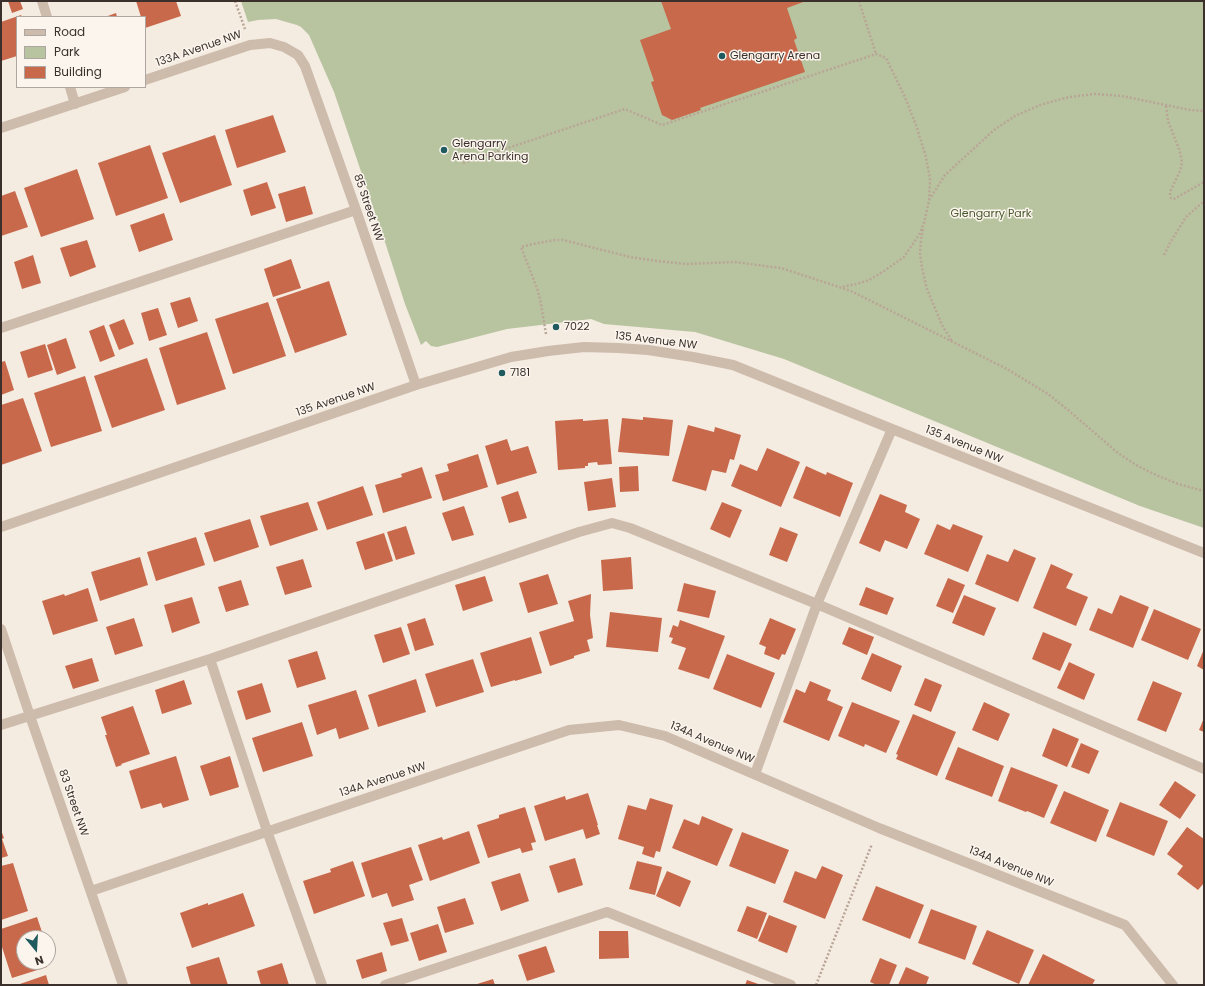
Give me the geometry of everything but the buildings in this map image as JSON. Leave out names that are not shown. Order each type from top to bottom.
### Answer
[{"type":"street","points":[[42,1],[47,16]]},
{"type":"street","name":"133A Avenue NW","points":[[146,80],[250,45],[270,43],[284,47]]},
{"type":"street","name":"85 Street NW","points":[[284,47],[298,55],[305,66],[416,385]]},
{"type":"street","points":[[70,88],[75,104]]},
{"type":"street","points":[[1,128],[122,88]]},
{"type":"street","points":[[1,328],[356,210]]},
{"type":"street","name":"135 Avenue NW","points":[[1,527],[416,385],[511,357],[584,347],[648,350],[733,365],[892,430],[1204,553]]},
{"type":"street","points":[[755,774],[817,604],[892,430]]},
{"type":"street","points":[[1,725],[210,659],[578,532],[612,523],[630,528],[817,604],[1204,769]]},
{"type":"street","name":"83 Street NW","points":[[1,629],[123,985]]},
{"type":"street","points":[[210,659],[267,831],[322,985]]},
{"type":"street","name":"134A Avenue NW","points":[[91,891],[569,730],[619,725],[666,736],[879,828],[1125,926],[1174,985]]},
{"type":"street","points":[[385,985],[607,912],[791,985]]},
{"type":"path","points":[[235,1],[250,45]]},
{"type":"path","points":[[859,1],[876,54]]},
{"type":"path","points":[[463,164],[625,110],[662,125],[876,54],[886,58],[904,95],[916,125],[926,157],[930,179],[929,200],[920,240],[922,268],[927,289],[942,326],[953,342]]},
{"type":"path","points":[[929,200],[944,175],[994,130],[1014,116],[1040,105],[1069,97],[1095,94],[1122,96],[1166,106],[1204,111]]},
{"type":"path","points":[[1166,106],[1168,121],[1179,149],[1182,163],[1180,171],[1170,192],[1171,198],[1174,199],[1204,182]]},
{"type":"path","points":[[1164,255],[1186,217],[1204,201]]},
{"type":"path","points":[[840,287],[870,280],[884,272],[904,257],[919,235],[924,223]]},
{"type":"path","points":[[548,351],[538,291],[520,248],[533,244],[563,240],[657,262],[686,264],[734,262],[781,268],[851,291],[1007,368],[1048,394],[1118,453],[1136,465],[1178,484],[1204,491]]},
{"type":"path","points":[[816,985],[879,828]]},
{"type":"green space","name":"Glengarry Park","points":[[241,1],[1204,1],[1204,528],[1140,506],[784,359],[695,332],[604,324],[591,319],[507,329],[437,347],[431,346],[426,341],[421,345],[405,304],[334,92],[309,35],[297,25],[276,19],[248,22]]},
{"type":"place","name":"Glengarry Arena","points":[[722,56]]},
{"type":"place","name":"Glengarry Arena Parking","points":[[444,150]]},
{"type":"place","name":"7022","points":[[556,327]]},
{"type":"place","name":"7181","points":[[502,373]]}]
